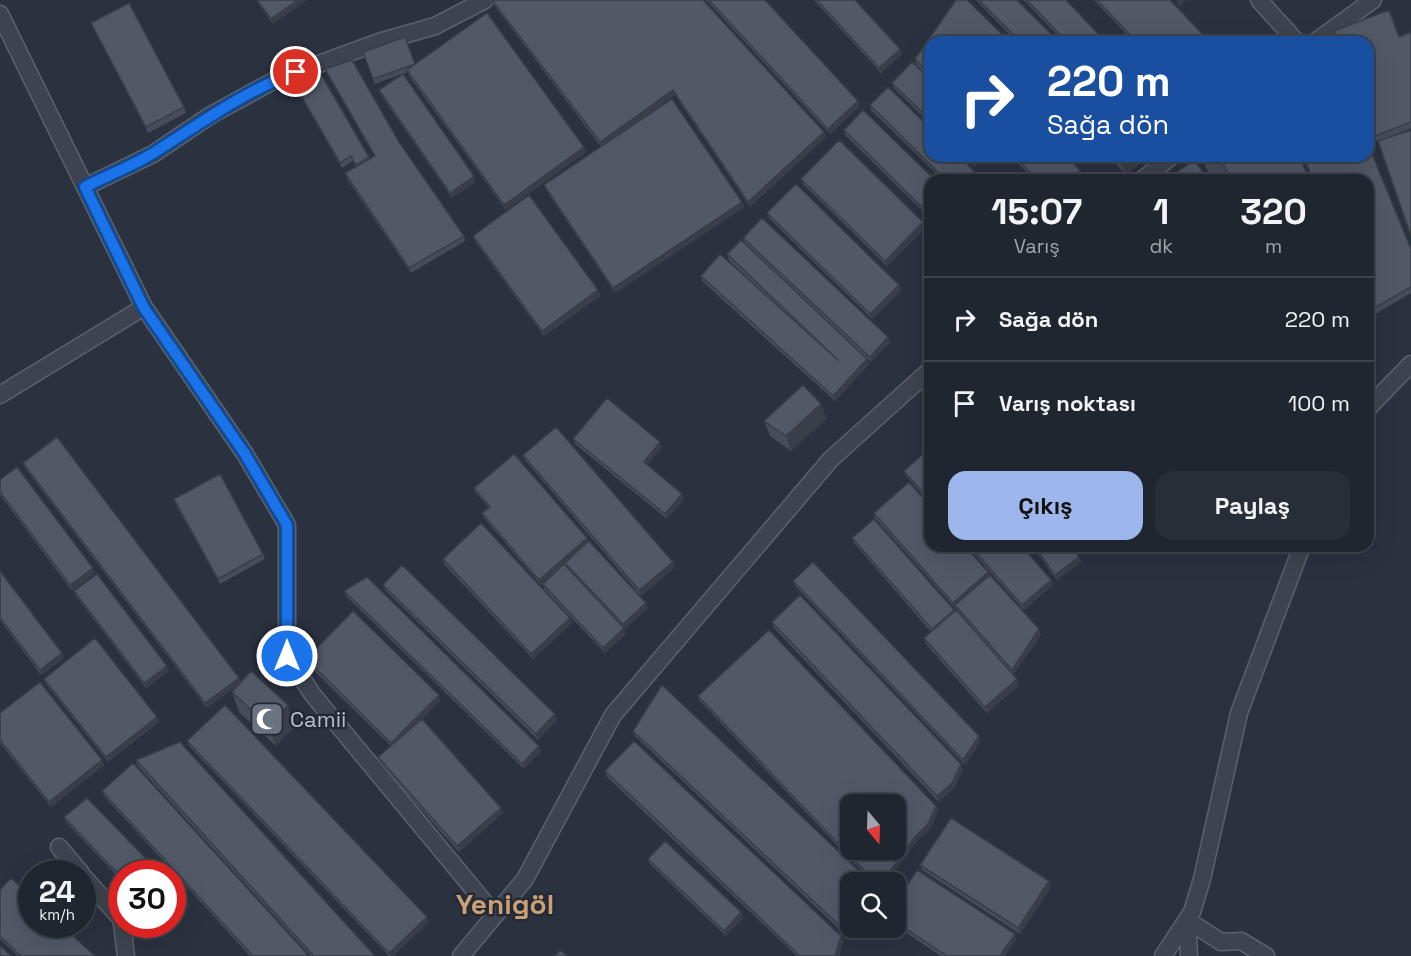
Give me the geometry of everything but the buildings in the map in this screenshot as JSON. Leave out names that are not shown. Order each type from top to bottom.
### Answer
[{"type":"street","points":[[85,187],[153,153],[211,115],[275,80],[379,42],[435,26],[484,0]]},
{"type":"street","points":[[1259,0],[1292,36]]},
{"type":"street","points":[[1323,36],[1373,0]]},
{"type":"street","points":[[0,14],[144,308],[245,454],[287,525],[287,656],[313,695],[495,915]]},
{"type":"street","points":[[1150,174],[1164,162]]},
{"type":"street","points":[[0,395],[144,308]]},
{"type":"street","points":[[1374,402],[1411,364]]},
{"type":"street","points":[[461,956],[525,879],[613,715],[831,459],[924,374]]},
{"type":"street","points":[[1163,956],[1192,912],[1202,879],[1239,713],[1300,552]]},
{"type":"street","points":[[59,848],[70,860]]},
{"type":"street","points":[[96,891],[108,905]]},
{"type":"street","points":[[1186,920],[1189,956]]},
{"type":"street","points":[[1186,920],[1221,942],[1241,941],[1266,956]]},
{"type":"street","points":[[124,938],[126,956]]},
{"type":"place","name":"Camii","points":[[267,719]]},
{"type":"district","name":"Yenigöl","points":[[505,904]]},
{"type":"route","points":[[287,656],[287,525],[245,454],[144,308],[85,187],[153,153],[211,115],[275,80],[296,72]]}]
